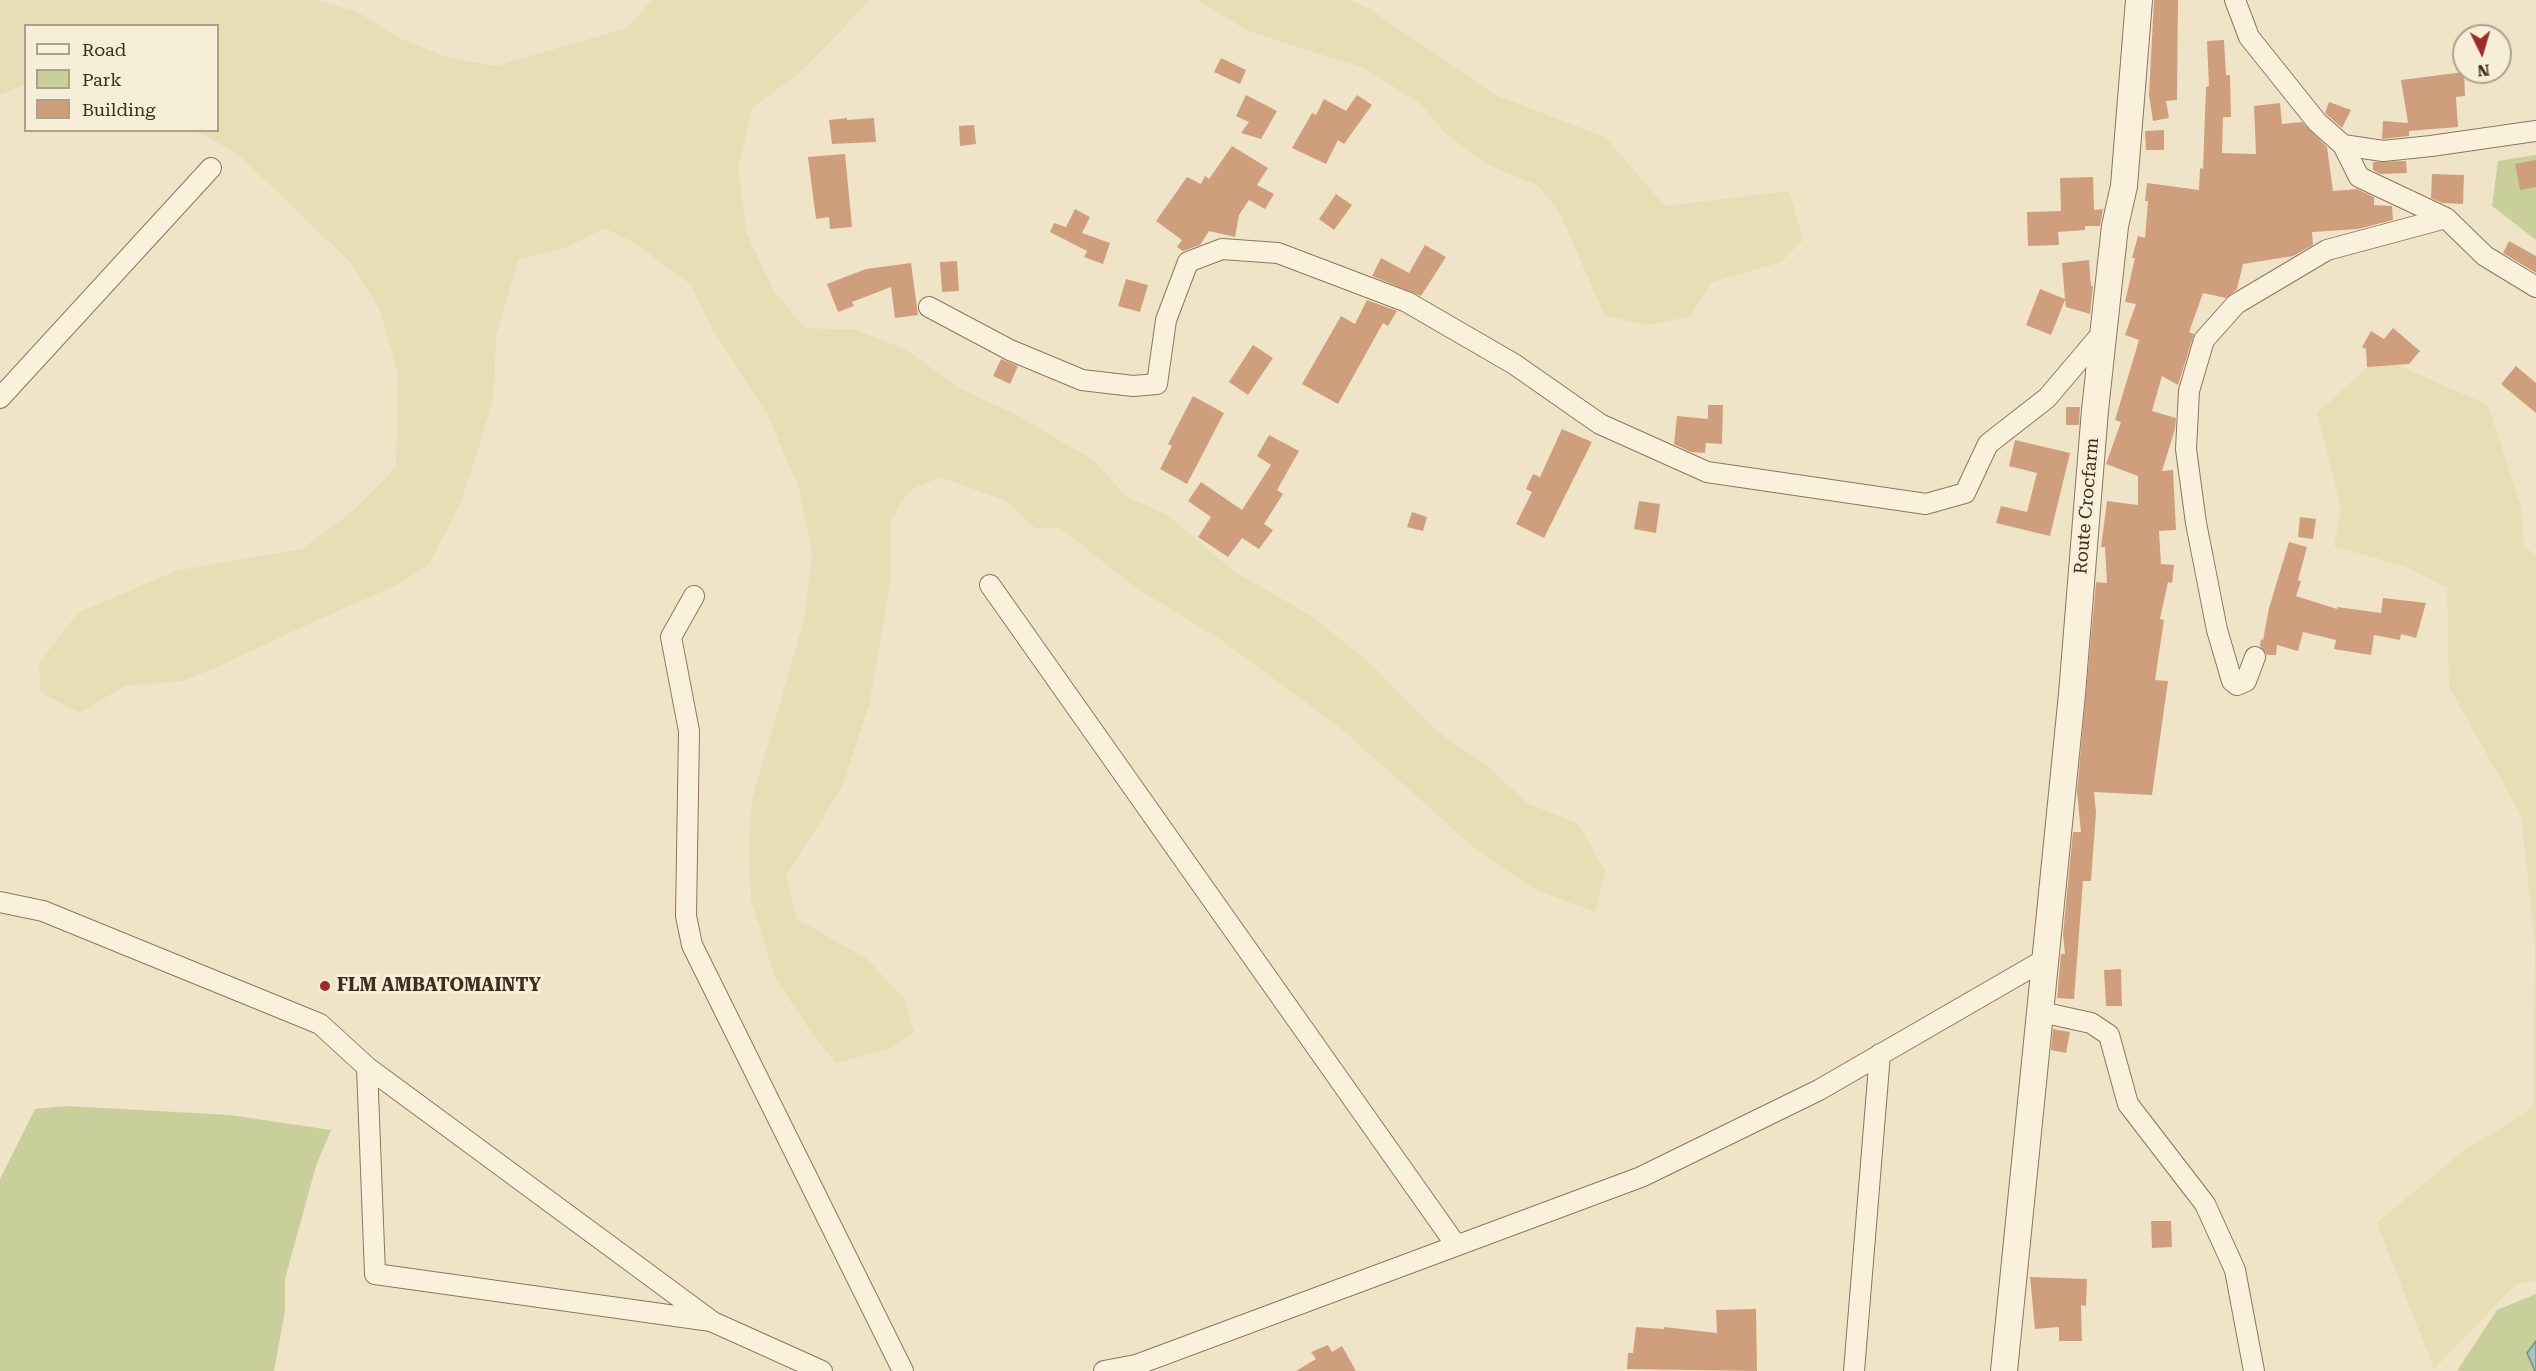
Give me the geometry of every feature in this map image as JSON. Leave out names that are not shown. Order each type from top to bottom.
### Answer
[{"type":"street","name":"Route Crocfarm","points":[[2004,1371],[2072,694],[2103,332],[2115,226],[2124,186],[2139,0]]},
{"type":"street","points":[[2235,0],[2249,37],[2317,122],[2343,145],[2359,177],[2446,218],[2485,256],[2536,287]]},
{"type":"street","points":[[2343,145],[2383,151],[2431,147],[2536,131]]},
{"type":"street","points":[[0,398],[211,168]]},
{"type":"street","points":[[2255,657],[2246,681],[2237,685],[2232,681],[2217,630],[2196,523],[2186,448],[2189,391],[2204,340],[2236,304],[2327,250],[2446,218]]},
{"type":"street","points":[[929,307],[1010,350],[1082,380],[1133,386],[1157,384],[1166,320],[1188,262],[1222,249],[1278,253],[1407,302],[1514,364],[1600,424],[1707,472],[1926,504],[1965,493],[1988,444],[2047,398],[2103,332]]},
{"type":"street","points":[[990,585],[1456,1245]]},
{"type":"street","points":[[694,596],[670,637],[689,731],[686,916],[693,945],[903,1371]]},
{"type":"street","points":[[0,902],[43,911],[320,1024],[367,1067],[713,1322],[822,1371]]},
{"type":"street","points":[[1104,1371],[1136,1365],[1641,1177],[1819,1090],[2044,960]]},
{"type":"street","points":[[2041,1012],[2091,1023],[2109,1035],[2128,1104],[2205,1204],[2235,1270],[2254,1371]]},
{"type":"street","points":[[1854,1371],[1880,1054]]},
{"type":"street","points":[[367,1067],[375,1274],[713,1322]]},
{"type":"shaded area","points":[[0,0],[316,0],[356,11],[399,38],[447,57],[496,66],[627,28],[652,0],[870,0],[803,70],[752,108],[738,169],[747,235],[775,293],[805,328],[856,330],[905,349],[959,388],[1019,416],[1093,460],[1127,497],[1166,514],[1235,572],[1310,615],[1371,664],[1434,729],[1488,767],[1529,804],[1577,823],[1605,871],[1595,912],[1532,888],[1472,846],[1343,730],[1221,640],[1135,587],[1059,527],[1036,529],[1006,501],[940,477],[910,490],[890,521],[891,578],[869,705],[842,787],[786,876],[797,919],[867,959],[905,1000],[914,1032],[892,1048],[836,1063],[813,1035],[775,978],[751,899],[749,839],[752,799],[804,620],[812,552],[799,489],[769,418],[711,326],[690,284],[633,242],[604,228],[565,248],[519,259],[496,335],[494,395],[476,457],[460,505],[428,565],[399,584],[218,667],[182,681],[125,686],[80,713],[41,693],[39,663],[78,613],[175,571],[302,549],[352,512],[396,467],[398,373],[379,308],[351,263],[240,156],[205,135],[192,132],[219,132],[219,24],[24,24],[24,85],[0,95]]},
{"type":"shaded area","points":[[1197,0],[1350,0],[1371,10],[1497,96],[1605,137],[1665,206],[1789,191],[1803,240],[1781,262],[1712,282],[1689,317],[1645,325],[1604,315],[1561,215],[1539,186],[1486,164],[1446,134],[1420,103],[1363,68],[1248,31]]},
{"type":"shaded area","points":[[2379,357],[2488,405],[2521,506],[2524,546],[2536,556],[2536,1280],[2515,1285],[2434,1369],[2377,1223],[2462,1152],[2533,1108],[2535,947],[2521,815],[2449,687],[2447,588],[2409,568],[2334,546],[2341,509],[2317,413]]},
{"type":"green space","points":[[2536,155],[2536,240],[2492,206],[2498,161]]},
{"type":"green space","points":[[67,1106],[230,1115],[331,1130],[316,1166],[285,1279],[285,1310],[274,1371],[0,1371],[0,1179],[35,1109]]},
{"type":"green space","points":[[2536,1294],[2536,1341],[2527,1353],[2535,1371],[2457,1371],[2497,1310]]},
{"type":"water","points":[[2536,1341],[2536,1371],[2535,1371],[2527,1353]]},
{"type":"building","points":[[2154,0],[2178,0],[2177,100],[2166,101],[2169,118],[2153,121],[2149,95]]},
{"type":"building","points":[[2224,40],[2226,75],[2230,75],[2231,117],[2223,117],[2222,153],[2256,154],[2254,106],[2280,103],[2282,124],[2302,122],[2327,147],[2333,191],[2357,189],[2374,197],[2374,205],[2392,206],[2393,220],[2358,229],[2312,232],[2313,245],[2293,256],[2243,264],[2237,289],[2226,298],[2203,293],[2189,332],[2194,334],[2178,385],[2162,376],[2152,411],[2176,418],[2175,429],[2162,471],[2173,470],[2176,530],[2159,531],[2161,564],[2174,565],[2172,583],[2168,582],[2160,619],[2164,620],[2155,680],[2168,681],[2152,795],[2094,792],[2096,812],[2091,881],[2083,881],[2074,999],[2057,998],[2061,954],[2065,954],[2063,934],[2073,832],[2081,832],[2077,792],[2096,582],[2107,583],[2105,547],[2101,547],[2107,501],[2138,505],[2138,476],[2106,464],[2121,422],[2115,420],[2139,340],[2125,335],[2136,304],[2125,302],[2135,258],[2132,258],[2138,236],[2145,238],[2147,183],[2199,190],[2200,168],[2203,169],[2206,87],[2209,86],[2207,41]]},
{"type":"building","points":[[1221,58],[1246,70],[1240,84],[1214,72]]},
{"type":"building","points":[[2452,74],[2452,84],[2464,84],[2465,96],[2456,97],[2458,127],[2409,131],[2409,136],[2382,139],[2383,121],[2408,123],[2401,80]]},
{"type":"building","points":[[1246,95],[1277,111],[1261,139],[1241,133],[1249,122],[1236,116]]},
{"type":"building","points":[[1357,95],[1372,105],[1344,144],[1338,140],[1326,164],[1292,148],[1312,113],[1316,115],[1324,99],[1346,111]]},
{"type":"building","points":[[2329,102],[2351,110],[2342,128],[2325,113]]},
{"type":"building","points":[[847,118],[847,120],[874,118],[876,142],[832,144],[829,120]]},
{"type":"building","points":[[974,125],[976,144],[960,146],[959,126]]},
{"type":"building","points":[[2164,130],[2164,150],[2146,150],[2145,131]]},
{"type":"building","points":[[1232,146],[1268,168],[1257,185],[1274,194],[1265,209],[1249,200],[1239,215],[1235,237],[1209,231],[1200,245],[1183,251],[1177,247],[1182,240],[1156,221],[1187,177],[1201,184],[1205,176],[1209,179]]},
{"type":"building","points":[[845,154],[852,227],[830,229],[829,217],[816,219],[808,157]]},
{"type":"building","points":[[2536,160],[2536,187],[2520,190],[2515,164]]},
{"type":"building","points":[[2406,161],[2407,173],[2380,174],[2373,170],[2373,162]]},
{"type":"building","points":[[2432,174],[2464,175],[2463,204],[2442,203],[2431,198]]},
{"type":"building","points":[[2093,177],[2094,210],[2103,209],[2100,226],[2085,226],[2085,230],[2058,232],[2059,245],[2028,246],[2027,212],[2061,211],[2060,178]]},
{"type":"building","points":[[1336,194],[1352,205],[1334,230],[1319,219]]},
{"type":"building","points":[[1075,209],[1090,217],[1082,233],[1110,243],[1103,264],[1084,257],[1087,251],[1050,232],[1054,223],[1066,227]]},
{"type":"building","points":[[2509,241],[2536,256],[2536,273],[2503,253]]},
{"type":"building","points":[[1425,245],[1446,257],[1421,296],[1372,276],[1381,258],[1409,273]]},
{"type":"building","points":[[2089,260],[2091,286],[2093,286],[2090,314],[2066,307],[2065,300],[2051,335],[2026,325],[2040,289],[2065,299],[2062,263]]},
{"type":"building","points":[[957,261],[959,291],[942,292],[940,262]]},
{"type":"building","points":[[911,263],[918,315],[895,318],[891,287],[852,302],[854,306],[838,312],[827,284],[866,269]]},
{"type":"building","points":[[1126,279],[1148,285],[1140,312],[1118,306]]},
{"type":"building","points":[[1367,300],[1397,311],[1388,326],[1383,323],[1338,404],[1302,384],[1341,316],[1355,324]]},
{"type":"building","points":[[2393,328],[2420,351],[2409,364],[2367,367],[2366,349],[2362,347],[2371,331],[2384,339]]},
{"type":"building","points":[[1253,345],[1273,358],[1248,395],[1229,382]]},
{"type":"building","points":[[1001,359],[1018,366],[1010,384],[993,376]]},
{"type":"building","points":[[2516,366],[2536,383],[2536,413],[2501,384]]},
{"type":"building","points":[[1193,396],[1224,413],[1187,484],[1160,469],[1172,446],[1168,444]]},
{"type":"building","points":[[1708,405],[1723,405],[1722,444],[1706,443],[1705,453],[1691,452],[1674,444],[1677,416],[1708,419]]},
{"type":"building","points":[[2066,407],[2080,407],[2079,425],[2066,425]]},
{"type":"building","points":[[1562,429],[1592,442],[1544,538],[1516,524],[1532,492],[1526,489],[1533,474],[1540,477]]},
{"type":"building","points":[[1269,435],[1299,451],[1277,490],[1283,494],[1264,524],[1273,530],[1259,549],[1242,538],[1228,557],[1198,537],[1211,517],[1188,501],[1201,482],[1242,510],[1271,465],[1257,456]]},
{"type":"building","points":[[2015,440],[2070,453],[2050,536],[1996,523],[2001,506],[2027,512],[2037,473],[2009,466]]},
{"type":"building","points":[[1639,501],[1660,504],[1656,533],[1634,529]]},
{"type":"building","points":[[1412,512],[1427,517],[1423,531],[1407,527]]},
{"type":"building","points":[[2300,517],[2316,519],[2313,539],[2298,537]]},
{"type":"building","points":[[2289,542],[2307,547],[2296,596],[2337,609],[2337,607],[2381,613],[2383,598],[2426,603],[2416,638],[2401,634],[2400,640],[2374,635],[2371,655],[2334,649],[2336,640],[2303,632],[2298,651],[2277,645],[2276,655],[2267,655],[2260,646],[2261,639],[2263,640],[2269,608]]},
{"type":"building","points":[[2121,969],[2122,1006],[2106,1006],[2104,970]]},
{"type":"building","points":[[2053,1029],[2070,1032],[2066,1053],[2051,1050]]},
{"type":"building","points":[[2151,1221],[2171,1221],[2172,1247],[2152,1248]]},
{"type":"building","points":[[2030,1277],[2087,1279],[2086,1306],[2081,1305],[2082,1341],[2059,1341],[2059,1327],[2035,1329]]},
{"type":"building","points":[[1756,1309],[1757,1371],[1627,1369],[1628,1353],[1633,1353],[1636,1327],[1664,1329],[1664,1327],[1717,1333],[1716,1310]]},
{"type":"building","points":[[1328,1345],[1332,1352],[1342,1346],[1356,1371],[1296,1371],[1316,1359],[1311,1352]]},
{"type":"place","name":"FLM AMBATOMAINTY","points":[[325,986]]}]
